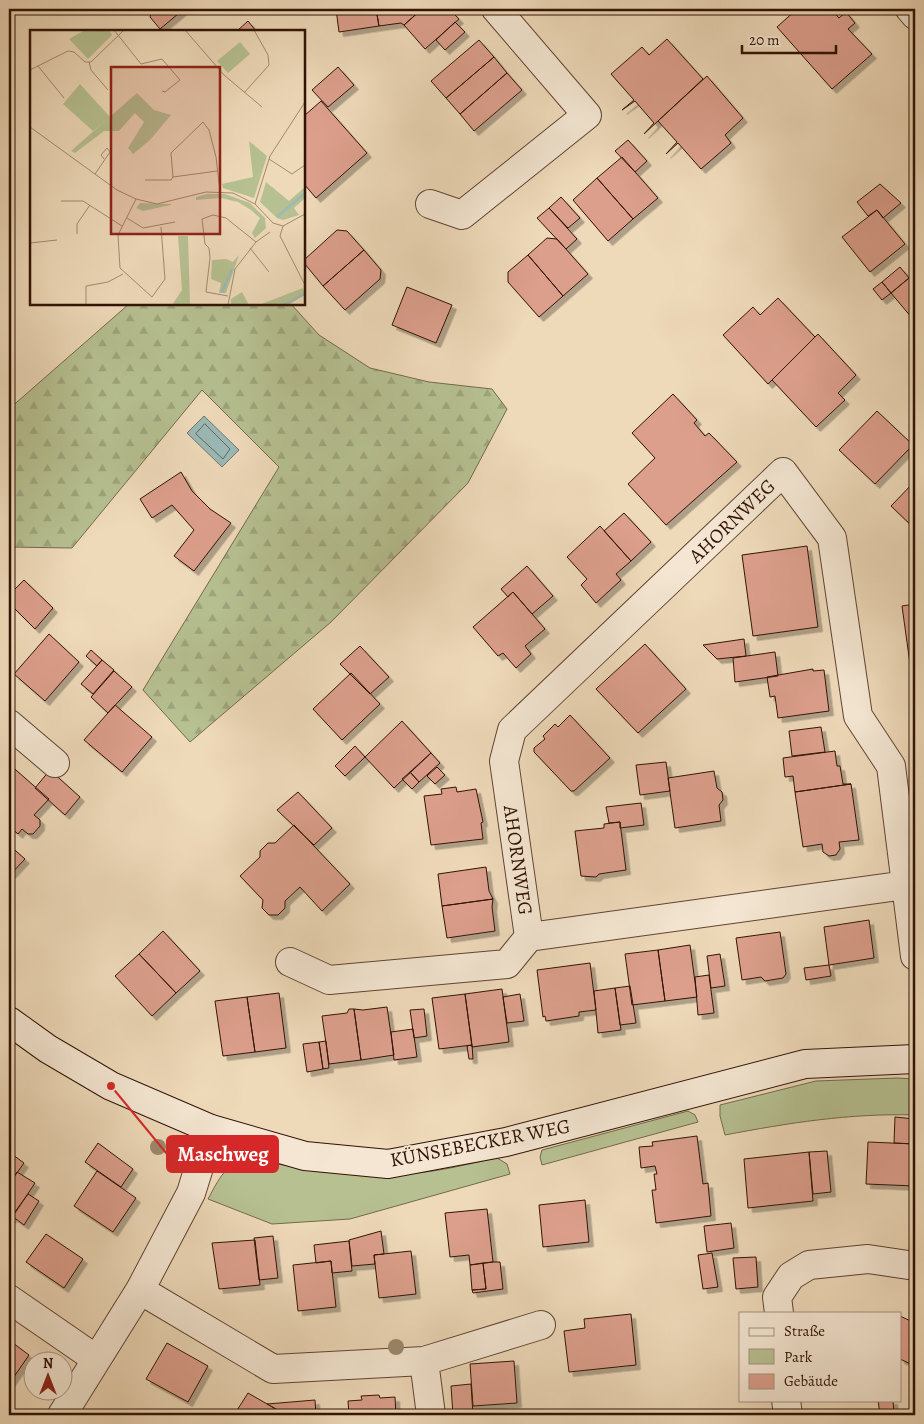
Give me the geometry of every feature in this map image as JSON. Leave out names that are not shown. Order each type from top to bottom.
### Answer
[{"type":"street","points":[[430,204],[462,215],[587,115],[496,9]]},
{"type":"street","points":[[910,9],[915,15]]},
{"type":"street","name":"AHORNWEG","points":[[529,937],[504,761],[512,730],[784,472],[832,538],[858,716],[891,766],[915,956]]},
{"type":"street","points":[[9,724],[55,763]]},
{"type":"street","name":"AHORNWEG","points":[[290,962],[329,980],[507,964],[529,937],[906,885]]},
{"type":"street","name":"KÜNSEBECKER WEG","points":[[9,1021],[48,1049],[111,1086],[211,1129],[305,1156],[388,1164],[506,1142],[805,1064],[915,1059]]},
{"type":"street","points":[[62,1415],[140,1290],[191,1193],[211,1129]]},
{"type":"street","points":[[779,1312],[777,1297],[790,1276],[810,1266],[868,1259],[915,1266]]},
{"type":"street","points":[[140,1290],[273,1369],[424,1361],[541,1325]]},
{"type":"street","points":[[9,1299],[96,1359]]},
{"type":"street","points":[[424,1361],[431,1415]]},
{"type":"street","points":[[786,1402],[788,1415]]},
{"type":"green space","points":[[128,305],[292,305],[319,335],[370,368],[429,382],[492,389],[507,409],[468,483],[331,622],[190,742],[143,690],[279,467],[202,390],[72,548],[9,547],[9,409]]},
{"type":"green space","points":[[915,1079],[915,1115],[843,1117],[725,1135],[720,1116],[720,1105],[816,1081]]},
{"type":"green space","points":[[688,1111],[695,1115],[698,1122],[542,1165],[540,1157],[542,1150]]},
{"type":"green space","points":[[250,1158],[318,1171],[387,1175],[433,1171],[497,1158],[507,1164],[510,1174],[350,1219],[272,1224],[208,1199],[229,1167]]},
{"type":"water","points":[[204,416],[239,450],[222,467],[187,433]]},
{"type":"building","points":[[152,9],[184,9],[160,29],[150,17]]},
{"type":"building","points":[[336,9],[376,9],[379,26],[339,32]]},
{"type":"building","points":[[376,9],[422,9],[404,25],[401,23],[379,26]]},
{"type":"building","points":[[422,9],[449,9],[459,19],[425,49],[404,25]]},
{"type":"building","points":[[797,9],[831,9],[839,18],[846,12],[855,23],[848,29],[872,54],[832,89],[777,27]]},
{"type":"building","points":[[248,21],[255,30],[238,30]]},
{"type":"building","points":[[455,22],[465,32],[445,50],[436,40]]},
{"type":"building","points":[[667,39],[703,79],[644,134],[654,123],[635,101],[622,110],[634,100],[611,74],[642,47],[649,55]]},
{"type":"building","points":[[479,40],[494,57],[446,98],[431,81]]},
{"type":"building","points":[[494,57],[507,73],[460,114],[446,98]]},
{"type":"building","points":[[338,67],[354,85],[328,107],[312,90]]},
{"type":"building","points":[[507,73],[522,90],[474,131],[460,114]]},
{"type":"building","points":[[707,76],[743,118],[725,135],[731,143],[701,169],[678,143],[666,154],[677,142],[658,121]]},
{"type":"building","points":[[321,101],[367,153],[316,198],[305,185],[305,115]]},
{"type":"building","points":[[628,140],[647,161],[635,172],[615,151]]},
{"type":"building","points":[[622,157],[658,198],[633,219],[597,178]]},
{"type":"building","points":[[597,178],[633,219],[608,241],[573,200]]},
{"type":"building","points":[[880,184],[901,203],[883,218],[877,210],[868,216],[857,202]]},
{"type":"building","points":[[561,197],[580,218],[568,228],[549,208]]},
{"type":"building","points":[[549,208],[577,239],[566,249],[537,218]]},
{"type":"building","points":[[877,210],[905,244],[870,272],[842,237]]},
{"type":"building","points":[[337,230],[347,231],[364,250],[323,286],[305,264],[305,259]]},
{"type":"building","points":[[547,238],[557,239],[588,274],[563,296],[528,255]]},
{"type":"building","points":[[364,250],[381,270],[380,279],[345,310],[323,286]]},
{"type":"building","points":[[528,255],[563,296],[539,317],[508,282],[508,272]]},
{"type":"building","points":[[900,267],[909,278],[891,293],[882,282]]},
{"type":"building","points":[[915,273],[915,315],[912,318],[891,293]]},
{"type":"building","points":[[882,282],[891,293],[882,300],[873,289]]},
{"type":"building","points":[[407,287],[452,305],[436,343],[392,325]]},
{"type":"building","points":[[778,298],[815,337],[768,384],[723,335],[753,307],[760,315]]},
{"type":"building","points":[[818,334],[856,375],[838,393],[845,400],[816,427],[772,380]]},
{"type":"building","points":[[673,394],[697,420],[694,423],[705,436],[709,433],[737,462],[666,525],[628,484],[655,458],[632,433]]},
{"type":"building","points":[[877,411],[913,445],[875,484],[839,450]]},
{"type":"building","points":[[181,472],[192,491],[210,509],[231,523],[194,571],[174,556],[194,530],[172,505],[152,518],[140,499]]},
{"type":"building","points":[[915,481],[915,529],[891,506]]},
{"type":"building","points":[[624,513],[651,542],[631,561],[604,531]]},
{"type":"building","points":[[600,526],[631,561],[616,574],[621,580],[596,603],[581,585],[587,579],[567,557]]},
{"type":"building","points":[[807,546],[818,627],[753,636],[742,555]]},
{"type":"building","points":[[527,566],[553,596],[532,614],[513,592],[508,597],[501,589]]},
{"type":"building","points":[[24,580],[53,608],[35,629],[9,603],[9,589],[14,590]]},
{"type":"building","points":[[513,592],[545,629],[525,646],[531,654],[516,668],[503,653],[498,656],[473,627]]},
{"type":"building","points":[[915,604],[915,663],[910,664],[902,606]]},
{"type":"building","points":[[49,634],[79,662],[45,701],[14,674]]},
{"type":"building","points":[[744,639],[746,656],[717,659],[703,645]]},
{"type":"building","points":[[645,644],[686,689],[638,733],[596,689]]},
{"type":"building","points":[[360,646],[389,677],[370,694],[340,664]]},
{"type":"building","points":[[91,650],[102,660],[97,666],[86,656]]},
{"type":"building","points":[[775,652],[778,676],[735,682],[733,658]]},
{"type":"building","points":[[102,660],[114,670],[93,694],[81,684]]},
{"type":"building","points":[[813,669],[813,671],[824,670],[829,711],[778,718],[775,696],[770,697],[767,677]]},
{"type":"building","points":[[114,671],[132,687],[108,713],[91,697]]},
{"type":"building","points":[[351,673],[380,704],[342,740],[313,709]]},
{"type":"building","points":[[115,705],[152,737],[122,772],[84,740]]},
{"type":"building","points":[[570,715],[610,758],[574,791],[571,791],[534,752],[534,748],[545,739],[543,736],[555,724],[558,727]]},
{"type":"building","points":[[402,721],[431,753],[394,788],[365,757]]},
{"type":"building","points":[[821,727],[825,752],[792,756],[789,731]]},
{"type":"building","points":[[355,746],[365,757],[345,776],[335,766]]},
{"type":"building","points":[[835,751],[837,766],[840,766],[843,784],[851,784],[795,792],[793,776],[785,777],[783,758]]},
{"type":"building","points":[[431,753],[440,763],[419,782],[410,772]]},
{"type":"building","points":[[666,762],[670,791],[640,795],[636,765]]},
{"type":"building","points":[[9,764],[49,799],[34,815],[40,820],[40,826],[33,834],[28,834],[22,829],[18,834],[9,826]]},
{"type":"building","points":[[437,767],[445,775],[435,784],[427,776]]},
{"type":"building","points":[[50,770],[80,797],[65,815],[35,788]]},
{"type":"building","points":[[714,771],[717,788],[722,792],[723,800],[719,805],[721,821],[675,828],[668,778]]},
{"type":"building","points":[[410,772],[419,782],[412,789],[402,779]]},
{"type":"building","points":[[851,784],[859,840],[839,842],[840,849],[836,855],[829,856],[823,852],[822,844],[803,847],[795,792]]},
{"type":"building","points":[[456,787],[457,792],[476,789],[483,822],[481,823],[483,839],[431,845],[424,796],[442,794],[441,789]]},
{"type":"building","points":[[298,792],[332,828],[314,845],[277,810]]},
{"type":"building","points":[[641,803],[644,825],[620,828],[620,822],[609,823],[606,807]]},
{"type":"building","points":[[620,822],[626,870],[599,874],[596,877],[581,876],[575,831],[604,828],[604,824]]},
{"type":"building","points":[[294,825],[350,884],[322,911],[300,887],[285,901],[285,908],[278,915],[269,915],[262,908],[263,900],[240,876],[260,857],[260,851],[268,843],[275,843]]},
{"type":"building","points":[[9,845],[25,859],[9,876]]},
{"type":"building","points":[[486,867],[489,891],[493,899],[442,906],[438,874]]},
{"type":"building","points":[[493,899],[495,931],[447,938],[442,906]]},
{"type":"building","points":[[869,920],[874,958],[829,965],[824,927]]},
{"type":"building","points":[[163,931],[200,971],[176,993],[139,954]]},
{"type":"building","points":[[780,932],[786,974],[783,978],[765,981],[761,977],[742,980],[736,938]]},
{"type":"building","points":[[690,945],[697,997],[665,1001],[658,950]]},
{"type":"building","points":[[658,950],[665,1001],[632,1005],[625,954]]},
{"type":"building","points":[[139,954],[176,993],[152,1016],[115,976]]},
{"type":"building","points":[[720,954],[725,986],[711,988],[707,956]]},
{"type":"building","points":[[590,963],[596,1010],[579,1012],[579,1016],[546,1021],[545,1016],[543,1017],[537,970]]},
{"type":"building","points":[[829,965],[831,976],[806,980],[804,968]]},
{"type":"building","points":[[709,975],[714,1013],[698,1015],[695,977]]},
{"type":"building","points":[[630,986],[636,1023],[620,1025],[615,988]]},
{"type":"building","points":[[615,988],[621,1030],[598,1033],[594,991]]},
{"type":"building","points":[[502,989],[509,1042],[472,1047],[465,994]]},
{"type":"building","points":[[279,993],[286,1048],[255,1052],[247,997]]},
{"type":"building","points":[[465,994],[472,1045],[439,1049],[432,998]]},
{"type":"building","points":[[520,994],[524,1021],[507,1023],[503,997]]},
{"type":"building","points":[[247,997],[255,1052],[223,1056],[215,1001]]},
{"type":"building","points":[[387,1007],[394,1055],[361,1060],[354,1009],[363,1010]]},
{"type":"building","points":[[349,1009],[354,1009],[361,1060],[329,1064],[322,1016],[347,1013]]},
{"type":"building","points":[[424,1009],[427,1036],[414,1038],[410,1010]]},
{"type":"building","points":[[413,1029],[417,1057],[394,1060],[391,1032]]},
{"type":"building","points":[[326,1041],[329,1068],[323,1069],[319,1042]]},
{"type":"building","points":[[319,1042],[323,1069],[307,1072],[303,1044]]},
{"type":"building","points":[[472,1045],[473,1059],[469,1059],[467,1046]]},
{"type":"building","points":[[895,1117],[915,1119],[915,1144],[894,1143]]},
{"type":"building","points":[[697,1136],[703,1184],[708,1183],[711,1216],[656,1223],[652,1190],[656,1190],[654,1174],[657,1174],[655,1166],[641,1168],[639,1147],[653,1146],[652,1142]]},
{"type":"building","points":[[868,1142],[915,1144],[915,1186],[866,1184]]},
{"type":"building","points":[[98,1143],[133,1169],[121,1187],[85,1162]]},
{"type":"building","points":[[827,1151],[831,1192],[813,1194],[809,1152]]},
{"type":"building","points":[[9,1152],[24,1163],[9,1184]]},
{"type":"building","points":[[809,1152],[813,1201],[748,1208],[744,1159]]},
{"type":"building","points":[[97,1171],[136,1198],[113,1232],[74,1206]]},
{"type":"building","points":[[17,1172],[35,1183],[11,1219],[9,1217],[9,1184]]},
{"type":"building","points":[[28,1194],[39,1201],[24,1225],[12,1216]]},
{"type":"building","points":[[585,1200],[589,1242],[543,1247],[539,1205]]},
{"type":"building","points":[[487,1209],[493,1262],[470,1265],[469,1255],[450,1257],[445,1213]]},
{"type":"building","points":[[731,1223],[734,1248],[707,1252],[704,1226]]},
{"type":"building","points":[[381,1231],[384,1254],[374,1255],[375,1264],[352,1266],[349,1240]]},
{"type":"building","points":[[46,1234],[83,1259],[64,1288],[26,1262]]},
{"type":"building","points":[[273,1236],[278,1278],[259,1280],[254,1238]]},
{"type":"building","points":[[255,1240],[260,1285],[219,1289],[212,1243]]},
{"type":"building","points":[[349,1241],[352,1271],[332,1273],[331,1261],[316,1263],[314,1245]]},
{"type":"building","points":[[411,1251],[416,1294],[379,1298],[374,1255]]},
{"type":"building","points":[[712,1253],[718,1287],[703,1289],[698,1255]]},
{"type":"building","points":[[756,1257],[758,1287],[736,1289],[733,1258]]},
{"type":"building","points":[[331,1261],[336,1307],[298,1311],[293,1265]]},
{"type":"building","points":[[500,1262],[503,1289],[473,1293],[472,1290],[486,1289],[483,1263]]},
{"type":"building","points":[[483,1263],[486,1289],[472,1290],[470,1265]]},
{"type":"building","points":[[631,1314],[636,1365],[569,1372],[564,1331],[585,1328],[584,1319]]},
{"type":"building","points":[[902,1317],[915,1323],[915,1366],[902,1360]]},
{"type":"building","points":[[9,1340],[25,1352],[22,1352],[22,1365],[9,1384]]},
{"type":"building","points":[[167,1343],[208,1366],[188,1402],[146,1379]]},
{"type":"building","points":[[514,1361],[517,1403],[473,1406],[470,1364]]},
{"type":"building","points":[[471,1384],[473,1415],[453,1415],[451,1386]]},
{"type":"building","points":[[248,1393],[281,1412],[288,1411],[289,1415],[234,1415]]},
{"type":"building","points":[[379,1395],[380,1398],[395,1397],[396,1415],[349,1415],[348,1401],[362,1400],[361,1396]]},
{"type":"building","points":[[315,1400],[316,1415],[289,1415],[288,1411],[281,1412],[267,1404]]},
{"type":"building","points":[[878,1402],[893,1402],[894,1415],[880,1415]]},
{"type":"place","name":"Maschweg","points":[[111,1086]]}]
